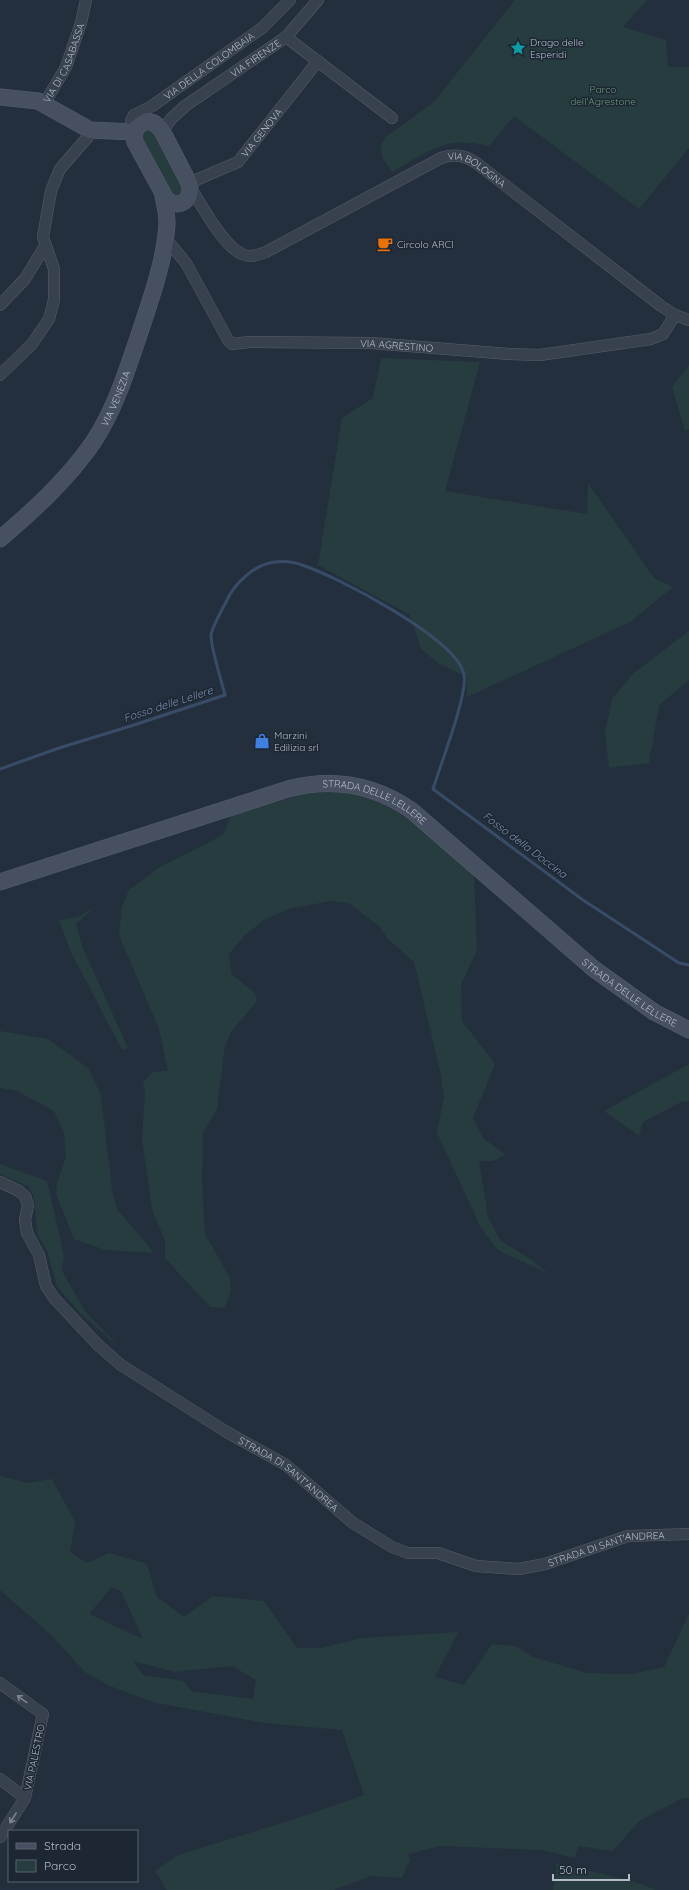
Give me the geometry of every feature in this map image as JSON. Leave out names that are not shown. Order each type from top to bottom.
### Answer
[{"type":"street","name":"VIA DI CASABASSA","points":[[0,97],[31,99],[44,104],[66,67],[81,23],[86,0]]},
{"type":"street","name":"VIA DELLA COLOMBAIA","points":[[140,127],[131,121],[134,115],[152,106],[262,28],[290,0]]},
{"type":"street","name":"VIA FIRENZE","points":[[162,132],[175,115],[185,106],[286,37],[318,0]]},
{"type":"street","points":[[286,37],[392,118]]},
{"type":"street","name":"VIA GENOVA","points":[[190,185],[238,162],[318,61]]},
{"type":"street","name":"VIA FIRENZE","points":[[44,104],[82,127],[93,131],[140,127],[185,106]]},
{"type":"street","points":[[140,127],[154,123],[162,132]]},
{"type":"street","name":"VIA VENEZIA","points":[[0,539],[24,518],[87,451],[106,420],[122,384],[152,297],[166,230],[163,196],[135,142],[140,127]]},
{"type":"street","points":[[0,375],[32,344],[51,314],[55,295],[54,269],[45,246],[43,234],[54,181],[62,166],[93,131]]},
{"type":"street","name":"VIA BOLOGNA","points":[[162,132],[190,185],[211,220],[235,250],[247,256],[258,255],[441,158],[460,156],[479,165],[649,297],[675,315],[689,320]]},
{"type":"street","name":"VIA VENEZIA","points":[[166,230],[181,204],[189,196],[190,185]]},
{"type":"street","points":[[163,196],[171,203],[181,204]]},
{"type":"street","name":"VIA BOLOGNA","points":[[181,204],[198,209],[211,220]]},
{"type":"street","name":"VIA AGRESTINO","points":[[166,230],[186,263],[228,340],[232,344],[250,342],[371,343],[509,354],[549,354],[656,338],[666,331],[675,315]]},
{"type":"street","points":[[0,305],[15,292],[25,279],[45,246]]},
{"type":"street","name":"STRADA DELLE LELLERE","points":[[0,882],[288,789],[320,783],[353,785],[386,795],[411,810],[594,969],[654,1012],[689,1030]]},
{"type":"street","name":"STRADA DI SANT'ANDREA","points":[[0,1182],[19,1191],[25,1196],[28,1205],[25,1220],[27,1233],[39,1255],[46,1286],[54,1298],[98,1345],[121,1365],[225,1431],[286,1465],[353,1522],[392,1547],[408,1553],[438,1553],[476,1566],[519,1569],[545,1564],[628,1536],[689,1534]]},
{"type":"street","name":"VIA PALESTRO","points":[[0,1683],[43,1714],[25,1798],[0,1779]]},
{"type":"street","points":[[0,1837],[25,1798]]},
{"type":"green space","name":"Parco dell'Agrestone","points":[[515,0],[647,0],[623,27],[666,40],[668,67],[689,67],[689,148],[639,209],[514,116],[489,146],[460,142],[449,144],[438,147],[392,172],[382,157],[381,145],[387,136],[434,102]]},
{"type":"green space","points":[[151,127],[187,192],[172,198],[138,134]]},
{"type":"green space","points":[[381,358],[480,362],[445,491],[587,514],[588,483],[654,578],[673,587],[630,622],[467,697],[467,677],[438,663],[421,649],[410,615],[318,565],[342,418],[373,398]]},
{"type":"green space","points":[[689,365],[689,429],[685,431],[672,387]]},
{"type":"green space","points":[[689,631],[689,680],[659,705],[649,763],[609,768],[605,733],[612,699],[634,673]]},
{"type":"green space","points":[[334,790],[363,796],[382,803],[397,811],[424,829],[474,873],[477,951],[461,984],[462,1021],[495,1064],[473,1118],[483,1138],[506,1155],[493,1161],[479,1161],[488,1217],[500,1240],[533,1261],[549,1274],[498,1250],[481,1228],[437,1133],[444,1096],[440,1071],[414,962],[388,939],[379,926],[350,904],[331,901],[288,909],[264,920],[245,935],[229,954],[232,975],[255,993],[257,1001],[231,1032],[225,1046],[217,1109],[203,1132],[202,1181],[205,1234],[230,1278],[231,1292],[224,1308],[210,1307],[165,1258],[165,1241],[152,1209],[142,1140],[145,1091],[143,1083],[152,1072],[168,1071],[159,1029],[119,935],[122,907],[129,890],[158,868],[223,835],[231,816],[313,791]]},
{"type":"green space","points":[[95,907],[76,924],[82,946],[128,1048],[122,1050],[70,950],[59,920],[78,917]]},
{"type":"green space","points":[[0,1031],[48,1039],[88,1068],[101,1095],[112,1190],[117,1209],[154,1253],[105,1250],[74,1239],[56,1194],[57,1183],[66,1157],[64,1132],[54,1111],[17,1091],[0,1088]]},
{"type":"green space","points":[[689,1064],[689,1101],[681,1102],[643,1122],[639,1136],[604,1111]]},
{"type":"green space","points":[[0,1164],[47,1181],[64,1256],[62,1271],[85,1311],[120,1348],[79,1312],[57,1286],[47,1251],[37,1234],[34,1197],[29,1187],[0,1174]]},
{"type":"green space","points":[[0,1476],[28,1483],[52,1479],[75,1522],[70,1552],[87,1563],[109,1553],[147,1564],[157,1597],[184,1617],[213,1596],[264,1601],[297,1648],[321,1648],[362,1638],[458,1632],[435,1677],[464,1685],[492,1644],[516,1646],[533,1657],[587,1673],[633,1674],[664,1667],[689,1614],[689,1798],[683,1798],[639,1821],[613,1851],[578,1846],[575,1858],[542,1850],[440,1846],[408,1854],[410,1860],[402,1878],[371,1876],[334,1890],[166,1890],[155,1871],[178,1855],[295,1819],[364,1795],[342,1730],[264,1723],[152,1702],[110,1686],[86,1673],[50,1634],[0,1590]],"holes":[[[112,1587],[121,1591],[143,1639],[89,1614]],[[133,1661],[175,1672],[232,1666],[256,1680],[253,1699],[191,1691],[184,1681],[143,1675]]]},
{"type":"green space","points":[[557,1863],[635,1882],[657,1890],[553,1890]]},
{"type":"waterway","name":"Fosso delle Lellere","points":[[0,769],[59,748],[225,695],[211,636],[215,624],[231,594],[246,575],[260,566],[278,562],[299,564],[341,582],[394,611],[419,627],[441,644],[457,660],[464,675],[462,698],[433,789],[583,900],[679,963],[689,965]]},
{"type":"place","name":"Drago delle Esperidi","points":[[518,48]]},
{"type":"place","name":"Circolo ARCI","points":[[385,244]]},
{"type":"place","name":"Marzini Edilizia srl","points":[[262,741]]},
{"type":"water label","name":"Fosso della Doccina","points":[[525,845]]}]
